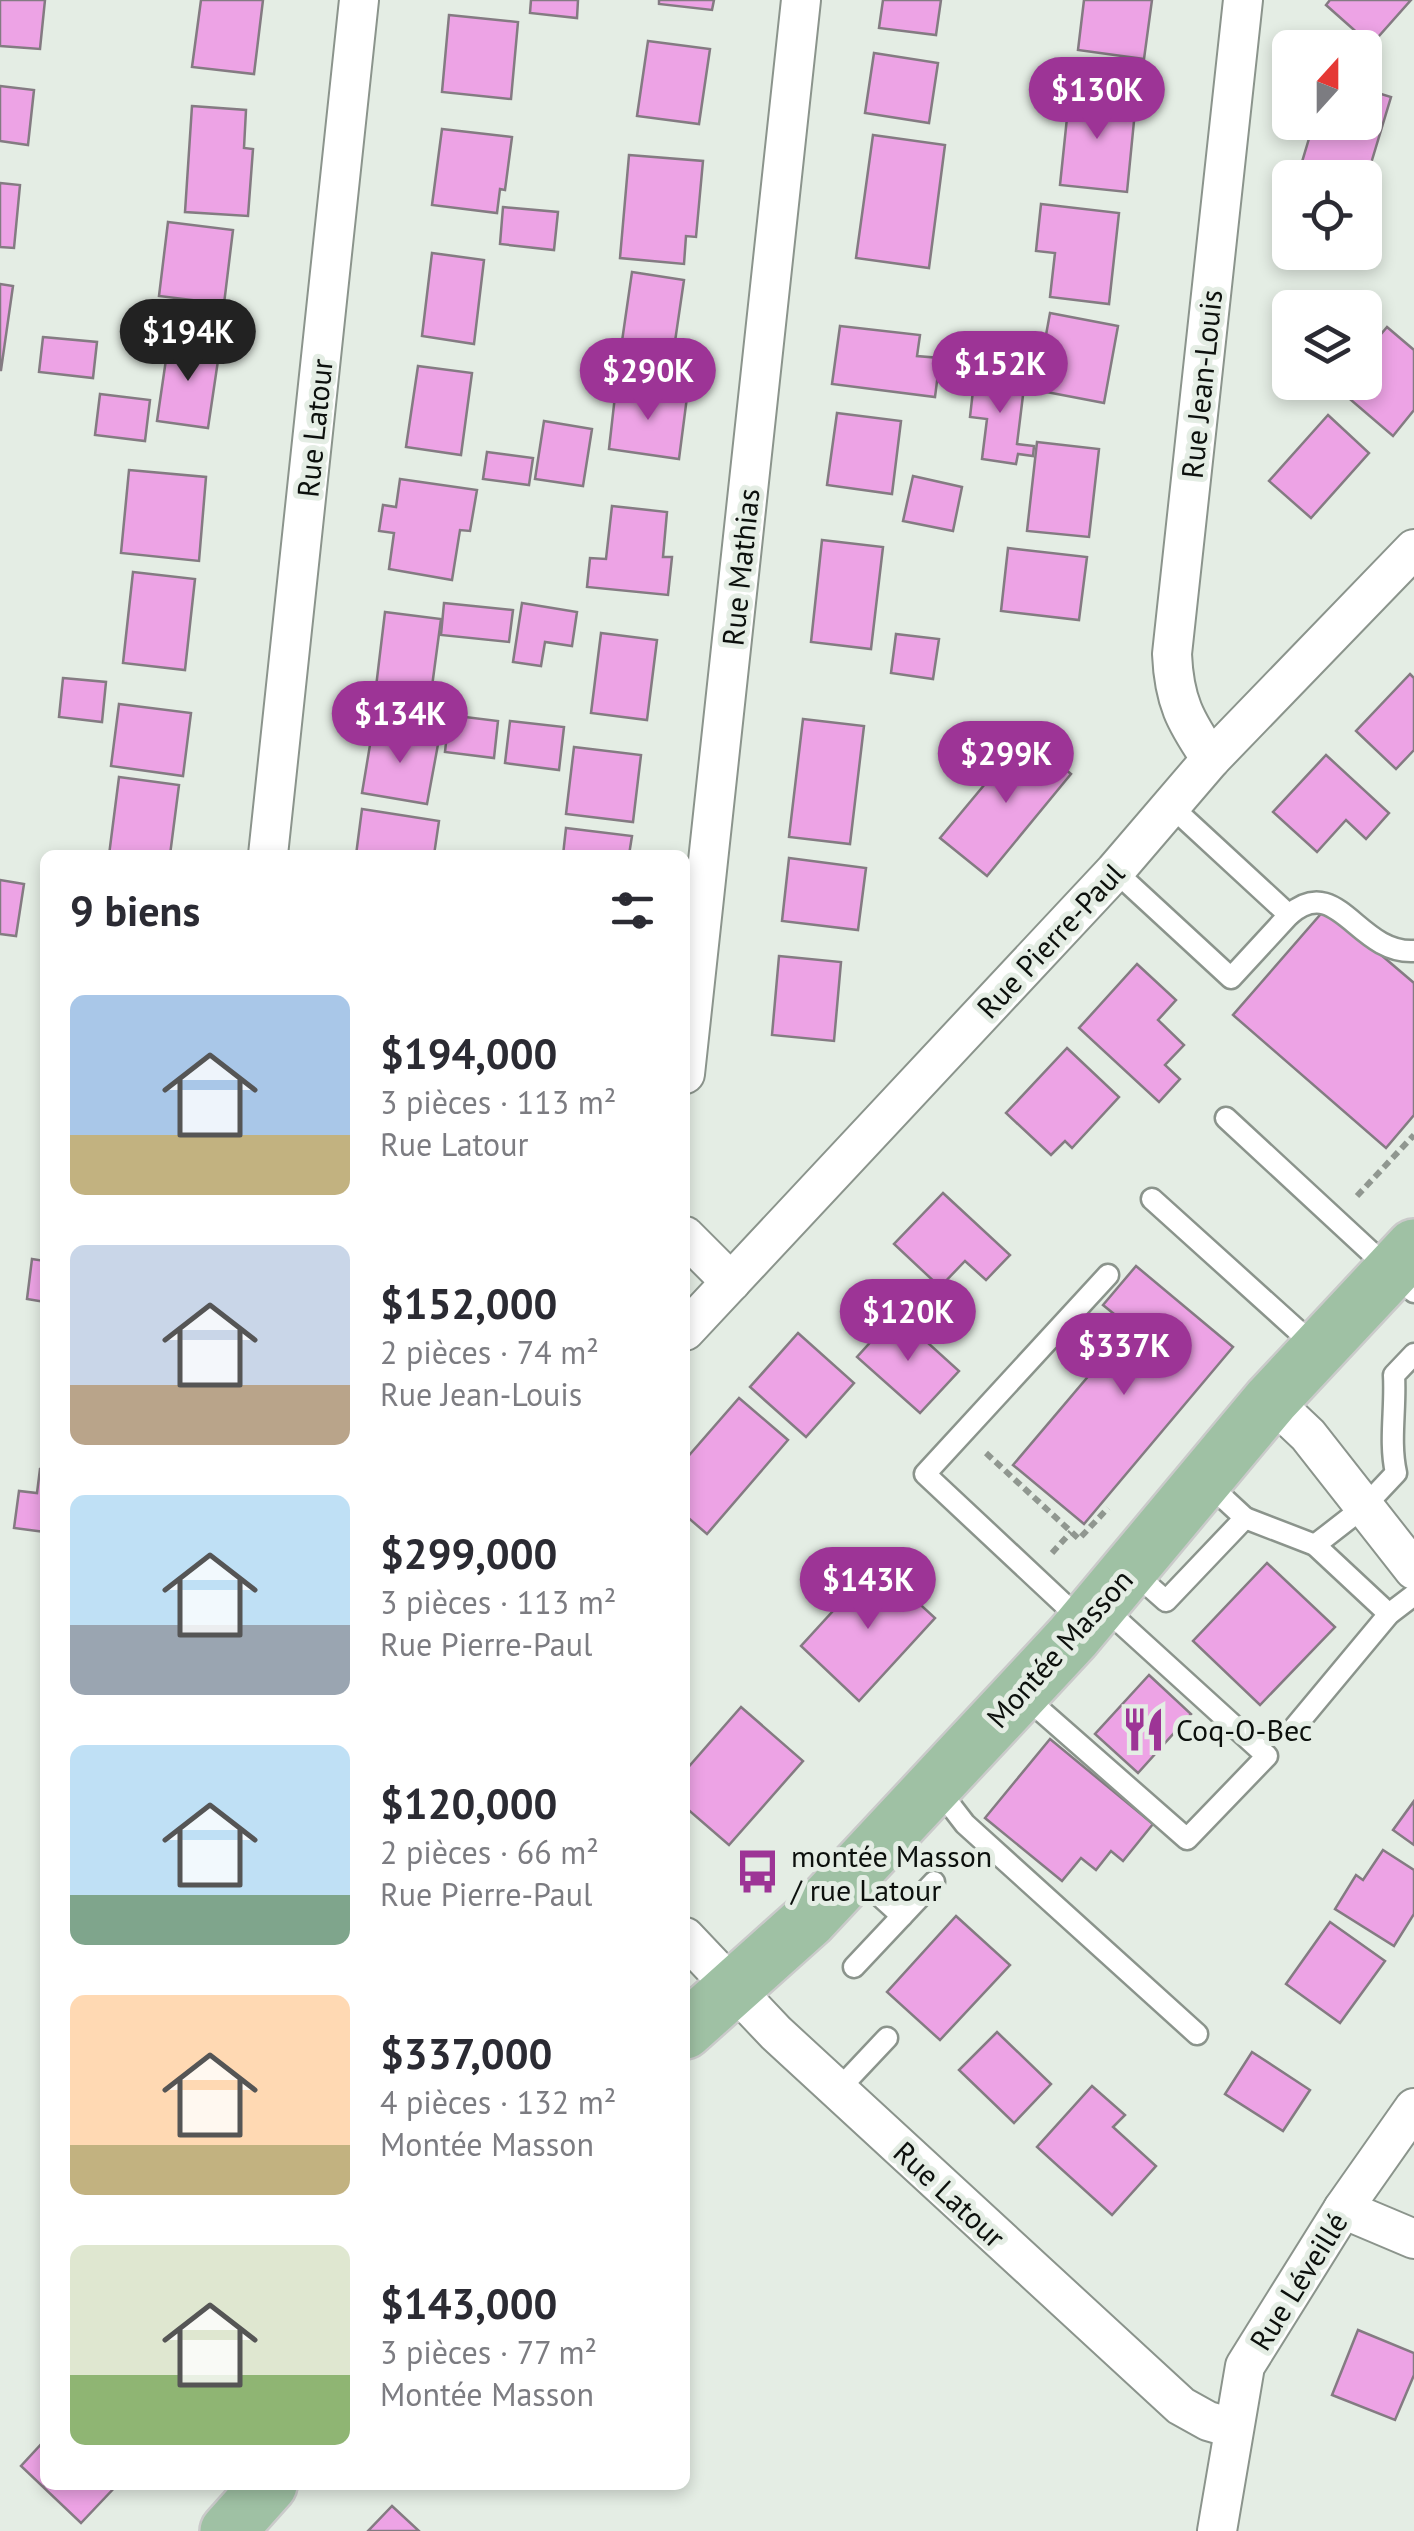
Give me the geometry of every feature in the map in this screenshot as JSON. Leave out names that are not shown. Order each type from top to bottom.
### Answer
[{"type":"main road","name":"Montée Masson","points":[[690,2027],[854,1872],[1105,1599],[1271,1400],[1318,1349],[1406,1270]]},
{"type":"main road","points":[[228,2531],[265,2490]]},
{"type":"street","name":"Rue Latour","points":[[269,850],[359,0]]},
{"type":"street","name":"Rue Mathias","points":[[690,1028],[801,0]]},
{"type":"street","name":"Rue Jean-Louis","points":[[1211,759],[1188,727],[1178,702],[1172,654],[1243,0]]},
{"type":"street","name":"Rue Pierre-Paul","points":[[690,1327],[1114,871],[1211,759],[1414,549]]},
{"type":"street","points":[[690,1241],[731,1282]]},
{"type":"street","points":[[1271,1400],[1308,1434],[1414,1570]]},
{"type":"street","name":"Rue Latour","points":[[690,1942],[838,2090],[1181,2406],[1208,2421],[1232,2428]]},
{"type":"street","name":"Rue Léveillé","points":[[1217,2531],[1245,2366],[1343,2209],[1414,2108]]},
{"type":"street","points":[[1343,2209],[1414,2239]]},
{"type":"lane","points":[[1172,807],[1289,914]]},
{"type":"lane","points":[[1114,871],[1232,978],[1289,914],[1312,902],[1338,908],[1386,948],[1414,951]]},
{"type":"lane","points":[[1226,1118],[1406,1270]]},
{"type":"lane","points":[[1152,1199],[1318,1349]]},
{"type":"lane","points":[[1021,1693],[1187,1839],[1267,1756],[1105,1599],[925,1474],[1108,1274]]},
{"type":"lane","points":[[1315,1545],[1364,1507],[1396,1473],[1390,1447],[1396,1415],[1394,1375],[1414,1354]]},
{"type":"lane","points":[[1203,1480],[1245,1518],[1315,1545],[1389,1614]]},
{"type":"lane","points":[[1105,1599],[1166,1601],[1245,1518]]},
{"type":"lane","points":[[1294,1728],[1389,1614],[1414,1595]]},
{"type":"lane","points":[[935,1786],[965,1824],[1197,2034]]},
{"type":"lane","points":[[854,1872],[902,1916]]},
{"type":"lane","points":[[854,1967],[934,1882]]},
{"type":"lane","points":[[838,2090],[887,2038]]},
{"type":"path","points":[[1373,1179],[1413,1138]]},
{"type":"path","points":[[978,1445],[1079,1539],[1108,1508]]},
{"type":"path","points":[[1046,1559],[1072,1532]]},
{"type":"building","points":[[0,0],[45,0],[40,49],[0,46]]},
{"type":"building","points":[[201,0],[263,0],[254,74],[192,67]]},
{"type":"building","points":[[531,0],[578,0],[577,18],[530,13]]},
{"type":"building","points":[[659,0],[714,0],[712,10],[659,4]]},
{"type":"building","points":[[883,0],[941,0],[936,35],[879,28]]},
{"type":"building","points":[[1084,0],[1152,0],[1144,59],[1078,50]]},
{"type":"building","points":[[1330,0],[1411,0],[1382,33],[1354,30],[1326,5]]},
{"type":"building","points":[[449,15],[518,22],[511,99],[442,92]]},
{"type":"building","points":[[648,41],[710,49],[699,124],[637,116]]},
{"type":"building","points":[[874,53],[938,63],[929,123],[865,113]]},
{"type":"building","points":[[0,86],[34,90],[28,145],[0,141]]},
{"type":"building","points":[[1070,89],[1127,95],[1124,120],[1134,121],[1127,192],[1060,185]]},
{"type":"building","points":[[1382,94],[1391,97],[1382,127]]},
{"type":"building","points":[[192,106],[246,110],[244,148],[253,149],[248,216],[185,212]]},
{"type":"building","points":[[442,129],[512,137],[505,190],[500,189],[497,213],[432,205]]},
{"type":"building","points":[[873,135],[945,145],[929,268],[856,258]]},
{"type":"building","points":[[1309,140],[1378,140],[1372,160],[1303,160]]},
{"type":"building","points":[[629,155],[703,161],[696,237],[686,236],[684,264],[620,258]]},
{"type":"building","points":[[0,183],[20,185],[14,248],[0,247]]},
{"type":"building","points":[[1041,204],[1119,213],[1109,304],[1050,297],[1055,253],[1036,251]]},
{"type":"building","points":[[503,207],[558,212],[554,250],[500,244]]},
{"type":"building","points":[[168,222],[233,230],[224,304],[159,296]]},
{"type":"building","points":[[432,253],[484,260],[474,344],[422,336]]},
{"type":"building","points":[[632,272],[684,280],[672,362],[620,355]]},
{"type":"building","points":[[0,284],[13,286],[1,370],[0,370]]},
{"type":"building","points":[[1050,313],[1118,326],[1104,403],[1036,390]]},
{"type":"building","points":[[840,326],[920,335],[917,356],[940,358],[935,397],[832,384]]},
{"type":"building","points":[[1387,327],[1414,350],[1414,410],[1393,436],[1351,400],[1382,400],[1382,333]]},
{"type":"building","points":[[43,337],[97,342],[93,378],[39,372]]},
{"type":"building","points":[[169,339],[220,347],[208,428],[157,421]]},
{"type":"building","points":[[418,366],[472,373],[461,455],[406,447]]},
{"type":"building","points":[[975,373],[1025,379],[1017,444],[1034,446],[1033,456],[1018,454],[1016,464],[982,459],[987,419],[970,417]]},
{"type":"building","points":[[616,387],[687,397],[679,459],[609,449]]},
{"type":"building","points":[[100,394],[150,400],[145,441],[95,435]]},
{"type":"building","points":[[837,413],[901,421],[892,494],[827,485]]},
{"type":"building","points":[[1328,415],[1369,453],[1311,518],[1269,481]]},
{"type":"building","points":[[544,421],[592,429],[583,486],[535,479]]},
{"type":"building","points":[[1037,442],[1099,449],[1089,537],[1027,531]]},
{"type":"building","points":[[487,452],[533,458],[529,485],[483,479]]},
{"type":"building","points":[[129,470],[206,477],[199,561],[121,553]]},
{"type":"building","points":[[913,476],[962,487],[953,531],[903,521]]},
{"type":"building","points":[[400,479],[477,490],[470,531],[460,530],[452,580],[389,569],[394,533],[379,531],[383,505],[396,507]]},
{"type":"building","points":[[612,506],[667,512],[663,557],[672,557],[668,595],[587,587],[590,558],[606,559]]},
{"type":"building","points":[[822,540],[883,547],[871,649],[811,642]]},
{"type":"building","points":[[1008,548],[1087,557],[1079,620],[1001,611]]},
{"type":"building","points":[[133,572],[195,579],[185,670],[123,663]]},
{"type":"building","points":[[444,603],[513,610],[509,642],[441,635]]},
{"type":"building","points":[[522,603],[577,612],[572,646],[545,642],[541,666],[513,662]]},
{"type":"building","points":[[385,612],[441,619],[431,694],[376,687]]},
{"type":"building","points":[[601,633],[657,640],[647,720],[591,713]]},
{"type":"building","points":[[896,634],[939,639],[933,679],[891,673]]},
{"type":"building","points":[[1410,674],[1414,678],[1414,750],[1396,769],[1356,731]]},
{"type":"building","points":[[63,678],[106,682],[102,722],[59,717]]},
{"type":"building","points":[[119,704],[191,713],[183,776],[111,766]]},
{"type":"building","points":[[449,715],[498,721],[494,758],[445,752]]},
{"type":"building","points":[[803,719],[864,726],[850,844],[789,837]]},
{"type":"building","points":[[510,721],[564,727],[559,770],[505,763]]},
{"type":"building","points":[[373,727],[439,739],[427,804],[362,793]]},
{"type":"building","points":[[1025,736],[1071,774],[987,876],[940,838]]},
{"type":"building","points":[[574,747],[641,755],[633,822],[566,814]]},
{"type":"building","points":[[1326,755],[1389,813],[1366,839],[1346,820],[1317,852],[1273,812]]},
{"type":"building","points":[[119,777],[179,785],[171,850],[110,850]]},
{"type":"building","points":[[362,809],[439,821],[435,850],[357,850]]},
{"type":"building","points":[[566,828],[632,836],[630,850],[564,850]]},
{"type":"building","points":[[789,858],[866,868],[858,930],[782,921]]},
{"type":"building","points":[[0,880],[24,884],[16,936],[0,934]]},
{"type":"building","points":[[1326,908],[1414,983],[1414,1115],[1386,1148],[1233,1015]]},
{"type":"building","points":[[779,956],[841,962],[834,1041],[772,1035]]},
{"type":"building","points":[[1137,964],[1176,1000],[1158,1020],[1184,1045],[1165,1065],[1180,1079],[1159,1102],[1079,1028]]},
{"type":"building","points":[[1067,1048],[1119,1097],[1072,1148],[1065,1141],[1051,1155],[1006,1113]]},
{"type":"building","points":[[943,1193],[1010,1255],[986,1280],[965,1261],[940,1287],[894,1244]]},
{"type":"building","points":[[32,1259],[40,1260],[40,1301],[27,1299]]},
{"type":"building","points":[[1136,1266],[1233,1347],[1084,1524],[1013,1465],[1130,1327],[1103,1305]]},
{"type":"building","points":[[896,1314],[959,1371],[920,1413],[857,1357]]},
{"type":"building","points":[[798,1333],[854,1383],[806,1437],[750,1387]]},
{"type":"building","points":[[739,1398],[788,1440],[707,1534],[690,1519],[690,1454]]},
{"type":"building","points":[[40,1469],[40,1531],[14,1528],[19,1491],[37,1493]]},
{"type":"building","points":[[1267,1563],[1335,1627],[1260,1705],[1193,1641]]},
{"type":"building","points":[[876,1564],[935,1618],[859,1701],[801,1646]]},
{"type":"building","points":[[1149,1675],[1191,1714],[1138,1773],[1095,1734]]},
{"type":"building","points":[[741,1707],[803,1761],[729,1845],[690,1811],[690,1765]]},
{"type":"building","points":[[1050,1739],[1153,1824],[1123,1861],[1111,1851],[1096,1870],[1081,1858],[1062,1881],[985,1818]]},
{"type":"building","points":[[1414,1801],[1414,1845],[1393,1830]]},
{"type":"building","points":[[1383,1850],[1414,1870],[1414,1914],[1394,1946],[1335,1909],[1356,1875],[1363,1880]]},
{"type":"building","points":[[956,1916],[1010,1965],[940,2040],[887,1992]]},
{"type":"building","points":[[1330,1922],[1385,1961],[1340,2023],[1286,1984]]},
{"type":"building","points":[[997,2032],[1051,2084],[1014,2123],[959,2070]]},
{"type":"building","points":[[1252,2052],[1310,2090],[1283,2131],[1225,2094]]},
{"type":"building","points":[[1092,2086],[1125,2115],[1113,2127],[1156,2166],[1112,2215],[1037,2147]]},
{"type":"building","points":[[1358,2330],[1414,2353],[1414,2375],[1395,2420],[1332,2395]]},
{"type":"building","points":[[40,2445],[40,2484],[21,2466]]},
{"type":"building","points":[[46,2490],[112,2490],[81,2523]]},
{"type":"building","points":[[392,2506],[419,2531],[368,2531]]},
{"type":"place","name":"Coq-O-Bec","points":[[1143,1729]]},
{"type":"place","name":"montée Masson / rue Latour","points":[[758,1872]]}]
